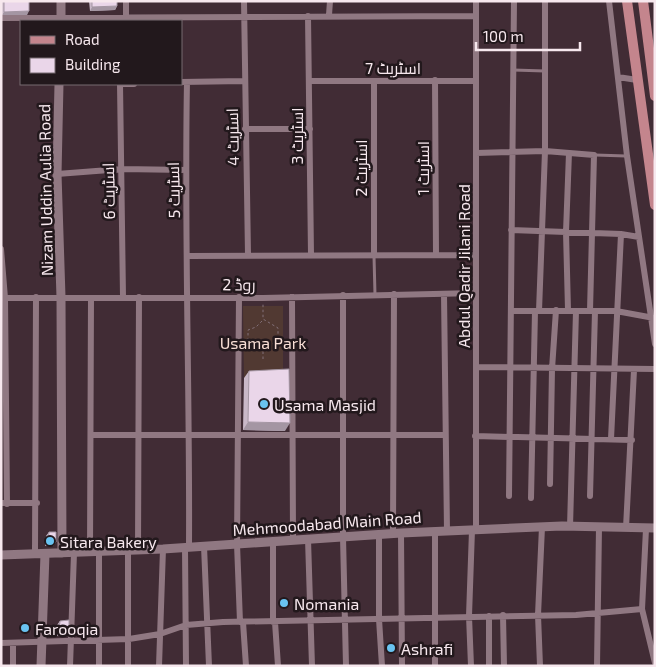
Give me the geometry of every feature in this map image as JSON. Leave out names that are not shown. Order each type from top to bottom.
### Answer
[{"type":"main road","points":[[61,1],[61,19]]},
{"type":"main road","points":[[628,1],[632,44],[655,205]]},
{"type":"main road","points":[[642,1],[655,96]]},
{"type":"main road","points":[[648,40],[655,56]]},
{"type":"main road","name":"Nizam Uddin Aulia Road","points":[[59,85],[57,174],[61,297],[62,553]]},
{"type":"main road","name":"Mehmoodabad Main Road","points":[[1,554],[187,548],[435,531],[570,526],[650,528]]},
{"type":"main road","points":[[40,554],[41,666]]},
{"type":"street","points":[[126,1],[126,17]]},
{"type":"street","points":[[244,1],[244,18]]},
{"type":"street","points":[[329,15],[330,1]]},
{"type":"street","name":"Abdul Qadir Jilani Road","points":[[471,666],[469,616],[474,530],[477,367],[476,1]]},
{"type":"street","points":[[509,496],[514,1]]},
{"type":"street","points":[[531,498],[532,368],[537,311],[545,151],[545,1]]},
{"type":"street","points":[[609,1],[627,156],[653,318],[655,344]]},
{"type":"street","name":"اسٹریٹ 3","points":[[308,16],[310,255]]},
{"type":"street","points":[[1,18],[116,20],[126,17],[476,16]]},
{"type":"street","name":"اسٹریٹ 4","points":[[244,18],[248,255]]},
{"type":"street","points":[[618,77],[637,80]]},
{"type":"street","name":"اسٹریٹ 7","points":[[309,80],[476,81]]},
{"type":"street","name":"اسٹریٹ 1","points":[[435,80],[436,255]]},
{"type":"street","points":[[184,82],[244,81]]},
{"type":"street","name":"اسٹریٹ 2","points":[[374,81],[374,256]]},
{"type":"street","name":"اسٹریٹ 5","points":[[184,82],[190,435],[186,666]]},
{"type":"street","name":"اسٹریٹ 6","points":[[120,85],[123,297]]},
{"type":"street","points":[[245,129],[310,129]]},
{"type":"street","points":[[476,152],[545,151],[594,155],[591,233],[593,369],[590,496]]},
{"type":"street","points":[[568,153],[566,232],[568,310]]},
{"type":"street","points":[[57,174],[122,169],[186,170]]},
{"type":"street","points":[[511,230],[621,234],[639,237]]},
{"type":"street","points":[[610,439],[621,234]]},
{"type":"street","points":[[1,250],[4,503],[37,503]]},
{"type":"street","points":[[188,256],[476,255]]},
{"type":"street","name":"روڈ 2","points":[[3,298],[292,297],[476,293]]},
{"type":"street","points":[[394,294],[394,436],[402,666]]},
{"type":"street","points":[[444,294],[447,531]]},
{"type":"street","points":[[343,295],[343,537],[346,666]]},
{"type":"street","points":[[36,297],[37,503],[40,554]]},
{"type":"street","points":[[138,550],[139,297]]},
{"type":"street","points":[[239,297],[237,544],[241,622],[246,666]]},
{"type":"street","points":[[292,297],[293,540]]},
{"type":"street","points":[[91,298],[91,436],[99,666]]},
{"type":"street","points":[[550,484],[552,369],[556,310]]},
{"type":"street","points":[[511,311],[616,311],[653,318]]},
{"type":"street","points":[[570,526],[576,311]]},
{"type":"street","points":[[477,367],[655,369]]},
{"type":"street","points":[[626,528],[632,440],[634,370]]},
{"type":"street","points":[[91,436],[445,435]]},
{"type":"street","points":[[475,436],[632,440]]},
{"type":"street","points":[[540,666],[538,615],[542,527]]},
{"type":"street","points":[[597,666],[599,527]]},
{"type":"street","points":[[650,528],[642,609],[655,663]]},
{"type":"street","points":[[435,531],[435,666]]},
{"type":"street","points":[[378,534],[379,619],[382,666]]},
{"type":"street","points":[[308,539],[312,666]]},
{"type":"street","points":[[273,542],[274,622],[278,666]]},
{"type":"street","points":[[204,546],[209,666]]},
{"type":"street","points":[[158,666],[163,549]]},
{"type":"street","points":[[128,551],[128,666]]},
{"type":"street","points":[[70,666],[74,552]]},
{"type":"street","points":[[1,643],[129,639],[160,634],[186,626],[241,622],[538,615],[599,613],[642,609]]},
{"type":"street","points":[[503,615],[504,666]]},
{"type":"street","points":[[489,616],[489,666]]},
{"type":"street","points":[[12,643],[12,666]]},
{"type":"lane","points":[[512,70],[545,71]]},
{"type":"lane","points":[[594,155],[627,156]]},
{"type":"lane","points":[[374,256],[375,295]]},
{"type":"path","points":[[263,309],[263,320],[256,327],[248,330],[248,342],[263,350]]},
{"type":"path","points":[[263,320],[278,328],[278,343],[271,344],[263,350]]},
{"type":"path","points":[[263,350],[263,360]]},
{"type":"green space","name":"Usama Park","points":[[243,306],[283,306],[283,377],[244,378]]},
{"type":"building","points":[[4,1],[29,1],[29,11],[4,12]]},
{"type":"building","points":[[92,1],[117,1],[117,6],[92,7]]},
{"type":"building","name":"Usama Masjid","points":[[289,369],[290,423],[248,422],[249,371]]},
{"type":"building","points":[[49,532],[56,532],[56,542],[48,542]]},
{"type":"building","points":[[69,620],[69,632],[59,632],[60,621]]},
{"type":"place","name":"Usama Masjid","points":[[264,404]]},
{"type":"place","name":"Sitara Bakery","points":[[50,541]]},
{"type":"place","name":"Nomania","points":[[284,603]]},
{"type":"place","name":"Farooqia","points":[[25,628]]},
{"type":"place","name":"Ashrafi","points":[[391,648]]}]
